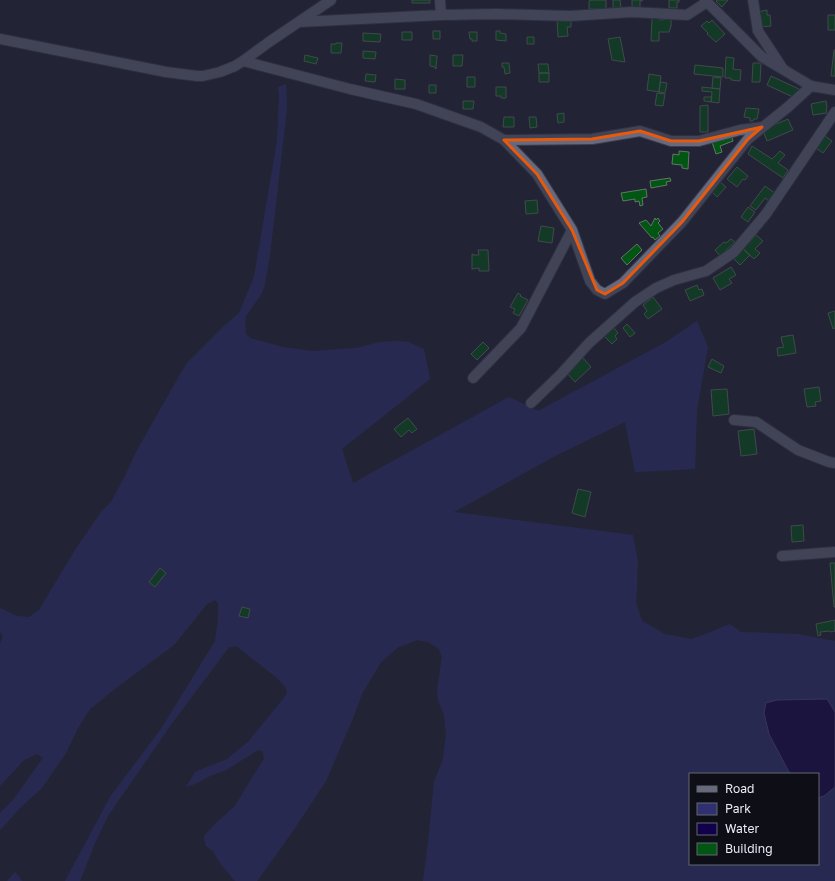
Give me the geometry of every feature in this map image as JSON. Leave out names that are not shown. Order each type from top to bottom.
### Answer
[{"type":"street","points":[[0,39],[166,72],[203,76],[220,72],[244,61],[331,0]]},
{"type":"street","points":[[440,0],[441,15]]},
{"type":"street","points":[[753,0],[758,31],[783,69]]},
{"type":"street","points":[[300,22],[441,15],[496,14],[570,16],[632,12],[688,15],[706,1],[762,57],[811,86],[835,90]]},
{"type":"street","points":[[244,61],[350,89],[416,104],[481,127],[504,140],[537,174],[572,230],[590,280],[597,290],[605,294],[623,283],[682,222],[748,139],[788,107],[811,86]]},
{"type":"street","points":[[531,402],[561,374],[589,343],[635,302],[656,288],[674,280],[706,271],[734,252],[766,214],[835,112]]},
{"type":"street","points":[[504,140],[592,139],[640,131],[671,141],[699,141],[740,130],[762,127]]},
{"type":"street","points":[[473,378],[520,328],[572,230]]},
{"type":"street","points":[[734,420],[756,422],[798,450],[835,463]]},
{"type":"street","points":[[782,556],[835,552]]},
{"type":"highlighted area","points":[[762,127],[748,139],[682,222],[623,283],[605,294],[597,290],[572,230],[537,174],[504,140],[592,139],[640,131],[671,141],[699,141]]},
{"type":"green space","points":[[286,84],[287,108],[270,255],[262,293],[246,316],[246,334],[250,338],[283,347],[312,351],[356,348],[380,342],[408,342],[424,349],[430,379],[342,449],[353,483],[509,397],[538,411],[666,342],[697,321],[708,347],[697,410],[695,469],[635,472],[625,422],[553,457],[454,512],[633,535],[638,562],[636,603],[642,621],[665,634],[691,639],[730,624],[741,632],[797,634],[835,641],[835,881],[423,881],[434,782],[443,759],[446,735],[444,715],[438,700],[437,690],[442,657],[439,649],[428,642],[417,640],[397,648],[381,662],[362,694],[326,781],[293,831],[257,881],[235,881],[220,863],[213,851],[206,846],[204,836],[235,806],[264,759],[263,752],[258,750],[226,770],[186,787],[195,772],[227,759],[249,741],[287,694],[286,688],[276,677],[236,646],[229,647],[170,726],[108,816],[95,843],[80,881],[65,881],[110,797],[161,729],[215,641],[218,620],[218,603],[215,600],[207,604],[174,645],[90,709],[78,728],[66,753],[42,788],[21,807],[0,830],[0,813],[13,800],[43,758],[37,754],[24,760],[0,786],[0,644],[3,637],[0,632],[0,608],[17,616],[29,617],[39,610],[75,550],[101,512],[111,502],[136,452],[186,364],[239,313],[254,277],[277,141],[278,87]]},
{"type":"green space","points":[[15,872],[22,881],[7,881]]},
{"type":"water","points":[[827,699],[835,712],[835,787],[824,796],[819,798],[819,773],[789,773],[769,734],[764,713],[766,703],[777,700]]},
{"type":"building","points":[[412,0],[430,0],[430,3],[412,3]]},
{"type":"building","points":[[606,0],[606,9],[589,9],[589,1]]},
{"type":"building","points":[[613,0],[620,0],[621,8],[613,8]]},
{"type":"building","points":[[632,0],[643,0],[640,1],[640,8],[632,8]]},
{"type":"building","points":[[669,0],[679,0],[679,2],[677,2],[677,8],[669,8]]},
{"type":"building","points":[[728,0],[722,7],[716,1]]},
{"type":"building","points":[[767,10],[767,15],[770,15],[771,26],[760,27],[758,12]]},
{"type":"building","points":[[828,15],[835,15],[835,30],[828,30]]},
{"type":"building","points":[[660,17],[660,20],[671,19],[669,32],[659,32],[659,41],[651,41],[652,18]]},
{"type":"building","points":[[571,18],[571,27],[567,27],[568,36],[558,37],[557,19]]},
{"type":"building","points":[[712,20],[725,34],[716,42],[701,26],[707,21],[709,23]]},
{"type":"building","points":[[433,31],[440,31],[440,39],[433,39]]},
{"type":"building","points":[[496,31],[506,34],[506,41],[496,40]]},
{"type":"building","points":[[402,32],[412,32],[412,40],[402,40]]},
{"type":"building","points":[[469,32],[477,32],[477,41],[472,41],[472,39],[470,39]]},
{"type":"building","points":[[363,33],[381,34],[380,42],[363,41]]},
{"type":"building","points":[[527,37],[534,37],[534,44],[527,44]]},
{"type":"building","points":[[620,37],[625,62],[612,60],[608,39]]},
{"type":"building","points":[[342,43],[341,53],[331,53],[331,44]]},
{"type":"building","points":[[834,50],[835,76],[831,76]]},
{"type":"building","points":[[363,51],[376,52],[375,59],[363,58]]},
{"type":"building","points":[[305,55],[318,58],[316,64],[304,61]]},
{"type":"building","points":[[430,55],[437,56],[436,69],[435,67],[430,66]]},
{"type":"building","points":[[453,55],[463,55],[462,66],[453,66]]},
{"type":"building","points":[[726,57],[734,58],[733,69],[741,70],[740,81],[725,78]]},
{"type":"building","points":[[502,63],[509,63],[510,73],[505,74]]},
{"type":"building","points":[[753,63],[761,63],[760,82],[752,82]]},
{"type":"building","points":[[538,64],[548,64],[549,73],[539,73]]},
{"type":"building","points":[[695,65],[723,68],[723,77],[694,74]]},
{"type":"building","points":[[539,73],[549,73],[549,82],[539,82]]},
{"type":"building","points":[[366,74],[376,75],[375,82],[365,81]]},
{"type":"building","points":[[649,74],[661,76],[659,92],[647,90]]},
{"type":"building","points":[[771,76],[799,89],[795,98],[767,85]]},
{"type":"building","points":[[467,77],[475,77],[475,87],[467,87]]},
{"type":"building","points":[[713,77],[721,78],[720,89],[712,88]]},
{"type":"building","points":[[395,79],[405,80],[405,89],[395,89]]},
{"type":"building","points":[[660,82],[667,83],[665,93],[659,92]]},
{"type":"building","points":[[429,85],[436,85],[436,93],[429,93]]},
{"type":"building","points":[[496,87],[506,87],[506,98],[496,96]]},
{"type":"building","points":[[702,87],[720,89],[719,103],[711,102],[712,92],[702,91]]},
{"type":"building","points":[[657,93],[665,94],[663,106],[655,105]]},
{"type":"building","points":[[704,97],[712,97],[711,102],[704,101]]},
{"type":"building","points":[[463,101],[474,101],[473,109],[463,109]]},
{"type":"building","points":[[826,101],[827,113],[813,115],[811,104]]},
{"type":"building","points":[[708,105],[708,132],[700,132],[700,106]]},
{"type":"building","points":[[746,108],[759,109],[757,119],[750,121],[750,118],[744,117]]},
{"type":"building","points":[[564,113],[564,122],[558,123],[557,114]]},
{"type":"building","points":[[504,117],[514,117],[514,127],[503,127]]},
{"type":"building","points":[[529,117],[536,117],[537,127],[530,128]]},
{"type":"building","points":[[788,119],[793,130],[767,141],[764,133],[769,127]]},
{"type":"building","points":[[731,134],[733,141],[720,146],[722,152],[716,154],[712,142]]},
{"type":"building","points":[[825,136],[832,141],[823,153],[816,148]]},
{"type":"building","points":[[752,146],[772,159],[780,151],[785,155],[778,163],[788,170],[783,178],[748,154]]},
{"type":"building","points":[[679,151],[689,152],[688,169],[682,168],[682,165],[672,164],[673,154],[679,155]]},
{"type":"building","points":[[737,167],[748,176],[745,180],[743,179],[737,187],[727,179]]},
{"type":"building","points":[[670,178],[671,181],[666,182],[667,185],[651,188],[650,181]]},
{"type":"building","points":[[720,182],[726,187],[717,197],[711,191]]},
{"type":"building","points":[[765,186],[776,194],[770,202],[765,198],[756,210],[750,206]]},
{"type":"building","points":[[646,189],[647,197],[642,198],[643,205],[640,206],[639,201],[635,202],[635,199],[623,201],[621,193]]},
{"type":"building","points":[[537,200],[538,213],[526,214],[525,201]]},
{"type":"building","points":[[748,207],[755,212],[748,222],[741,217]]},
{"type":"building","points":[[655,218],[656,220],[658,218],[660,221],[658,223],[663,229],[658,233],[660,236],[655,240],[639,223],[646,220],[651,226]]},
{"type":"building","points":[[541,226],[554,228],[552,243],[538,241]]},
{"type":"building","points":[[756,235],[763,241],[755,249],[760,253],[754,259],[743,249]]},
{"type":"building","points":[[731,239],[735,242],[720,256],[715,250],[724,242],[726,243]]},
{"type":"building","points":[[637,244],[642,250],[627,265],[621,258]]},
{"type":"building","points":[[743,249],[750,255],[740,265],[734,259]]},
{"type":"building","points":[[478,250],[488,250],[489,271],[479,271],[479,268],[472,269],[472,254],[479,255]]},
{"type":"building","points":[[731,267],[736,275],[729,279],[732,283],[720,290],[713,278]]},
{"type":"building","points":[[697,285],[699,290],[702,289],[704,295],[690,301],[685,290]]},
{"type":"building","points":[[518,293],[521,295],[520,296],[528,300],[519,316],[513,313],[515,309],[510,307]]},
{"type":"building","points":[[653,297],[662,309],[648,319],[644,314],[647,311],[643,305]]},
{"type":"building","points":[[835,311],[835,328],[833,329],[828,313]]},
{"type":"building","points":[[627,324],[635,333],[630,337],[623,328]]},
{"type":"building","points":[[613,327],[618,333],[615,336],[617,339],[612,344],[604,336]]},
{"type":"building","points":[[793,335],[796,353],[778,356],[777,348],[784,347],[781,337]]},
{"type":"building","points":[[483,342],[489,348],[477,360],[471,354]]},
{"type":"building","points":[[583,358],[591,367],[575,382],[567,373]]},
{"type":"building","points":[[712,359],[724,366],[721,373],[708,367]]},
{"type":"building","points":[[819,387],[821,401],[815,402],[816,406],[807,407],[804,389]]},
{"type":"building","points":[[727,389],[729,414],[713,416],[711,390]]},
{"type":"building","points":[[408,418],[417,429],[412,433],[409,430],[401,437],[394,429]]},
{"type":"building","points":[[754,429],[757,454],[741,456],[738,431]]},
{"type":"building","points":[[578,489],[591,492],[585,517],[572,513]]},
{"type":"building","points":[[803,525],[804,541],[792,542],[791,526]]},
{"type":"building","points":[[830,563],[835,563],[835,607],[834,607]]},
{"type":"building","points":[[160,568],[166,573],[155,587],[149,582]]},
{"type":"building","points":[[242,607],[250,609],[248,618],[239,616]]},
{"type":"building","points":[[835,620],[835,631],[820,632],[821,635],[818,636],[816,624]]}]
